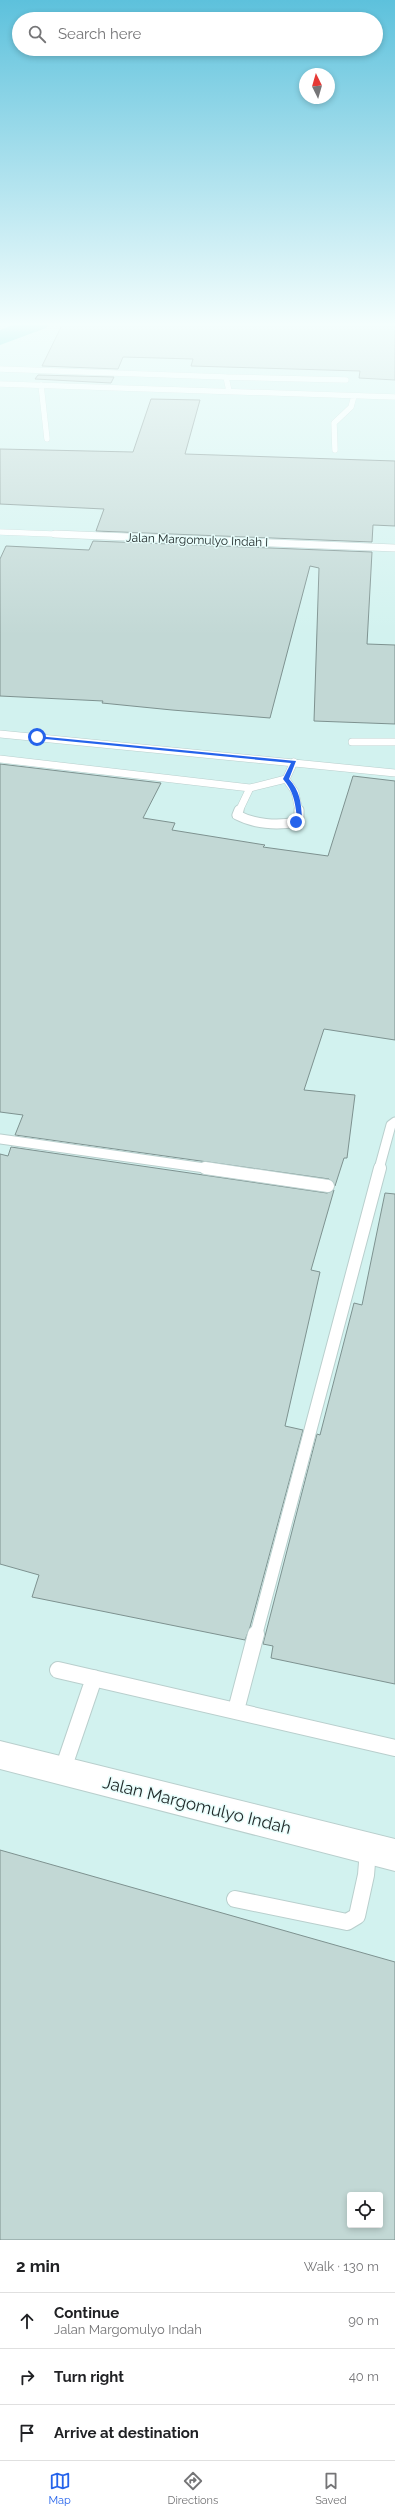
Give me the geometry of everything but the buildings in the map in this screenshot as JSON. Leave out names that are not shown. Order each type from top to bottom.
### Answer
[{"type":"street","name":"Jalan Margomulyo Indah","points":[[0,1755],[382,1851]]},
{"type":"lane","points":[[46,428],[47,439]]},
{"type":"lane","points":[[334,428],[335,450]]},
{"type":"lane","name":"Jalan Margomulyo Indah I","points":[[0,532],[395,548]]},
{"type":"lane","points":[[0,734],[395,773]]},
{"type":"lane","points":[[352,742],[395,742]]},
{"type":"lane","points":[[0,759],[250,788],[273,781],[286,779]]},
{"type":"lane","points":[[286,779],[294,762]]},
{"type":"lane","points":[[250,788],[237,813],[239,817],[246,820],[293,823],[299,818],[299,805],[293,787],[286,779]]},
{"type":"lane","points":[[236,1710],[391,1125],[395,1122]]},
{"type":"lane","points":[[0,1139],[328,1186]]},
{"type":"lane","points":[[58,1670],[395,1748]]},
{"type":"lane","points":[[63,1771],[94,1678]]},
{"type":"lane","points":[[235,1899],[339,1922],[353,1920],[357,1916],[363,1888],[382,1851]]},
{"type":"shaded area","points":[[0,428],[395,428],[395,2240],[0,2240]]},
{"type":"route","points":[[37,737],[294,762],[286,779],[298,796],[299,818],[296,822]]}]
